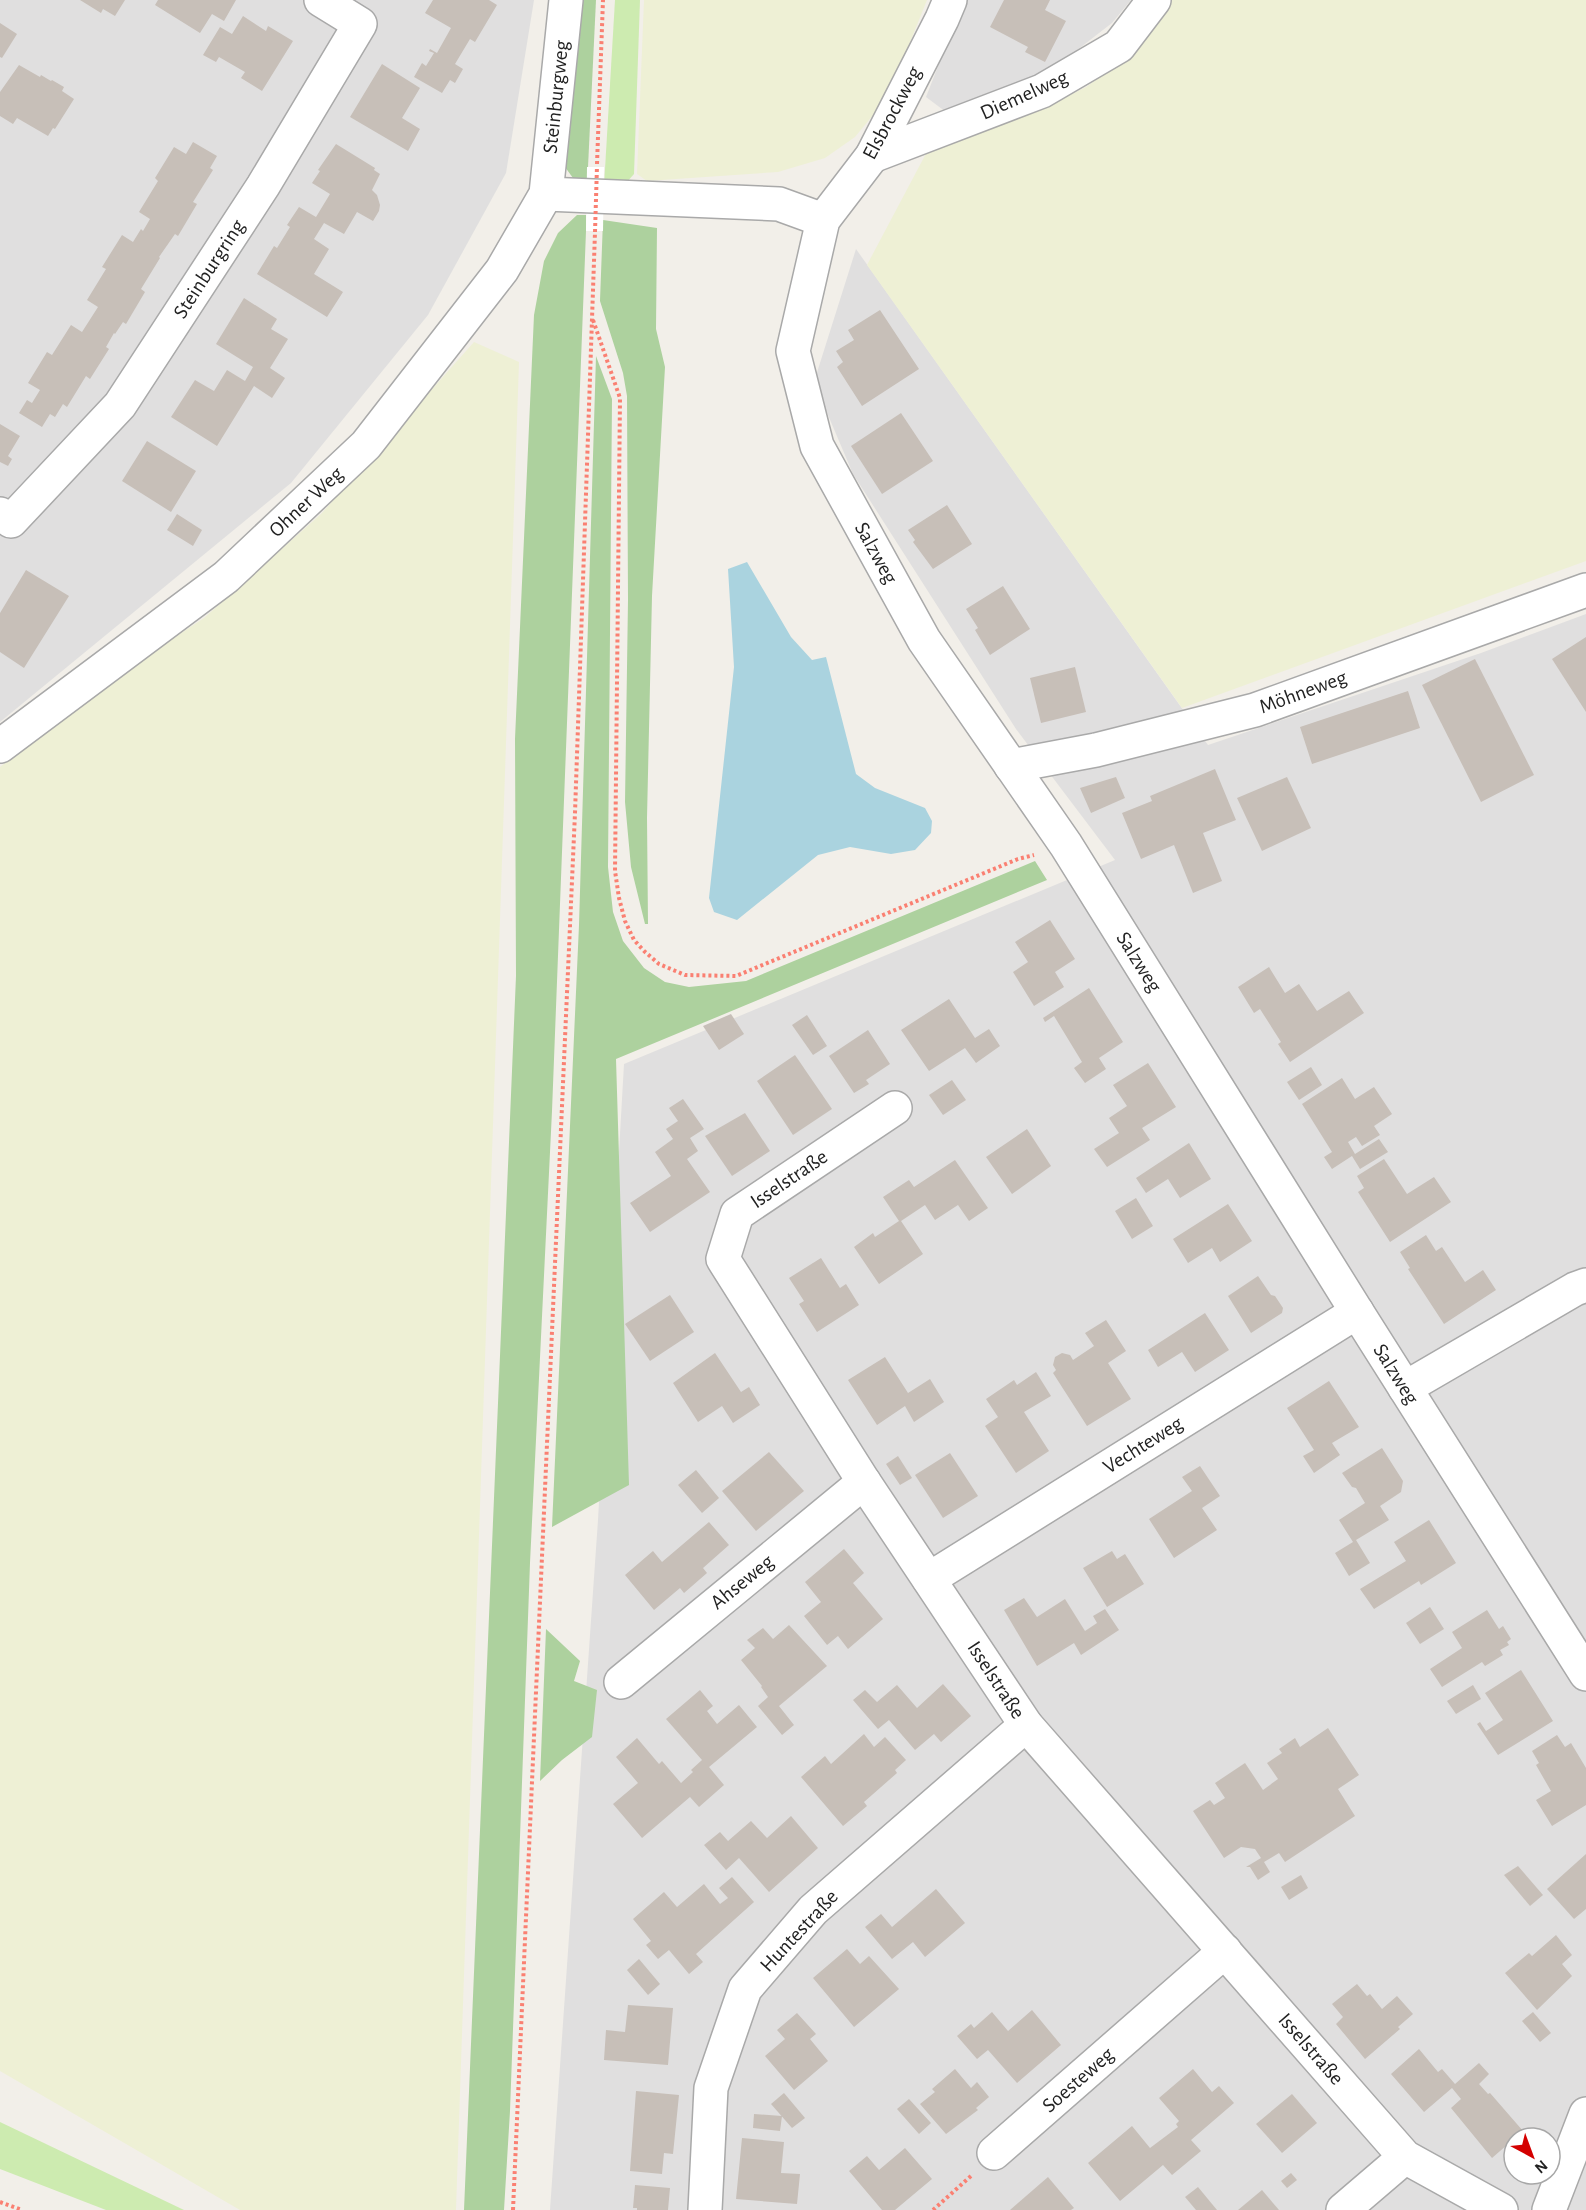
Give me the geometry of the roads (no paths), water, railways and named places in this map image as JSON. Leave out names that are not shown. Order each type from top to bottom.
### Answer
[{"type":"street","name":"Steinburgring","points":[[0,514],[11,521],[120,405],[263,186],[360,24],[321,0]]},
{"type":"street","name":"Steinburgweg","points":[[546,194],[566,0]]},
{"type":"street","name":"Elsbrockweg","points":[[824,220],[872,156],[950,0]]},
{"type":"street","name":"Diemelweg","points":[[872,156],[1042,91],[1119,46],[1154,0]]},
{"type":"street","points":[[546,194],[779,204],[824,220]]},
{"type":"street","name":"Ohner Weg","points":[[0,746],[226,577],[366,445],[502,270],[546,194]]},
{"type":"street","name":"Salzweg","points":[[824,220],[793,351],[817,446],[924,640],[1066,845],[1586,1674]]},
{"type":"street","name":"Möhneweg","points":[[1011,766],[1096,750],[1255,710],[1586,590]]},
{"type":"street","name":"Isselstraße","points":[[895,1108],[737,1214],[723,1260],[864,1482],[1026,1725],[1405,2157],[1501,2210]]},
{"type":"street","points":[[1405,1388],[1575,1289],[1586,1285]]},
{"type":"street","name":"Vechteweg","points":[[929,1579],[1357,1312]]},
{"type":"street","name":"Ahseweg","points":[[621,1682],[864,1482]]},
{"type":"street","name":"Huntestraße","points":[[705,2210],[711,2088],[745,1989],[813,1910],[1026,1725]]},
{"type":"street","name":"Soesteweg","points":[[994,2153],[1225,1951]]},
{"type":"street","points":[[1549,2210],[1586,2114]]},
{"type":"street","points":[[1343,2210],[1405,2157]]},
{"type":"water","points":[[747,562],[791,637],[812,660],[826,657],[856,774],[875,788],[925,808],[932,821],[931,833],[915,850],[891,854],[850,847],[818,855],[737,920],[714,912],[709,898],[734,667],[728,569]]}]
